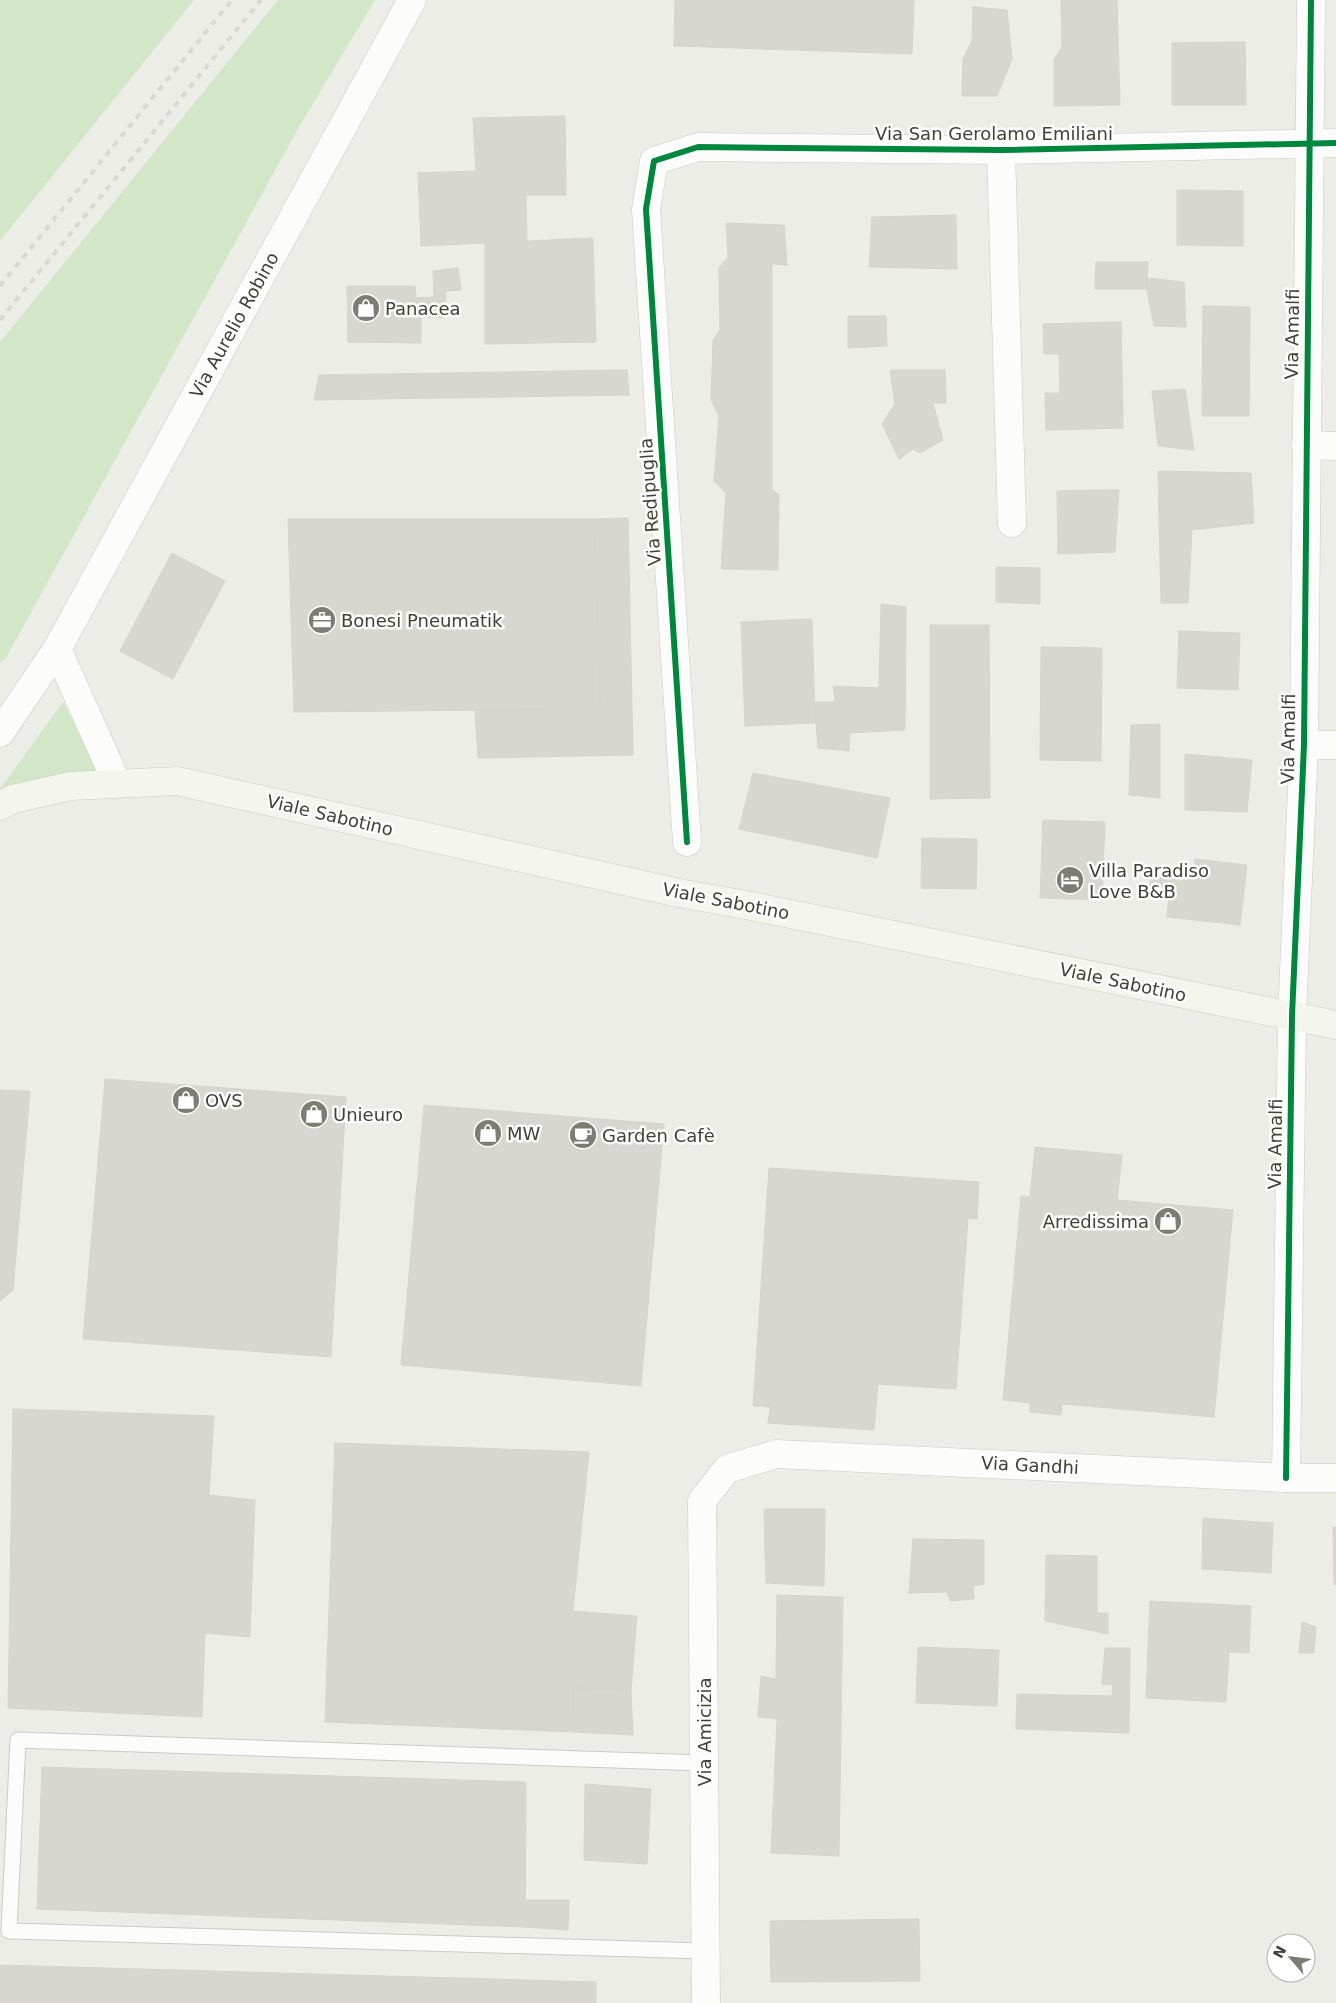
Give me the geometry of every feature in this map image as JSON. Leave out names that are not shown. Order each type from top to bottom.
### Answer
[{"type":"street","name":"Via Aurelio Robino","points":[[0,732],[57,649],[412,0]]},
{"type":"street","name":"Via Amalfi","points":[[1286,1478],[1292,1016],[1304,744],[1311,0]]},
{"type":"street","name":"Via San Gerolamo Emiliani","points":[[654,161],[698,147],[1001,150],[1309,142],[1336,143]]},
{"type":"street","name":"Via San Gerolamo Emiliani","points":[[1001,150],[1012,523]]},
{"type":"street","name":"Via Redipuglia","points":[[654,161],[646,209],[687,842]]},
{"type":"street","points":[[1306,445],[1336,446]]},
{"type":"street","points":[[0,806],[13,800],[71,786],[117,783],[57,649]]},
{"type":"street","points":[[1304,744],[1336,745]]},
{"type":"street","name":"Viale Sabotino","points":[[117,783],[177,781],[679,893],[1336,1025]]},
{"type":"street","name":"Via Gandhi","points":[[727,1469],[776,1454],[1286,1478],[1336,1478]]},
{"type":"street","name":"Via Amicizia","points":[[706,2003],[702,1501],[727,1469]]},
{"type":"lane","points":[[704,1763],[18,1740],[9,1930],[705,1951]]},
{"type":"green space","points":[[0,0],[194,0],[0,241]]},
{"type":"green space","points":[[278,0],[375,0],[299,127],[7,656],[0,664],[0,342]]},
{"type":"green space","points":[[63,702],[99,772],[0,794],[0,789]]},
{"type":"building","points":[[675,0],[914,0],[912,54],[674,46]]},
{"type":"building","points":[[1061,0],[1117,0],[1120,105],[1054,106],[1054,60],[1062,47]]},
{"type":"building","points":[[973,7],[1007,10],[1012,59],[997,96],[962,96],[963,59],[972,41]]},
{"type":"building","points":[[1245,42],[1246,105],[1172,105],[1172,43]]},
{"type":"building","points":[[565,116],[566,195],[526,195],[527,241],[593,238],[596,342],[485,344],[485,243],[421,246],[418,173],[476,171],[473,118]]},
{"type":"building","points":[[1177,190],[1243,191],[1243,246],[1177,245]]},
{"type":"building","points":[[956,215],[957,269],[869,267],[872,217]]},
{"type":"building","points":[[726,223],[784,225],[787,265],[772,264],[772,490],[779,494],[778,570],[721,569],[726,493],[714,481],[719,416],[711,400],[713,341],[720,329],[719,268],[728,257]]},
{"type":"building","points":[[1096,262],[1148,262],[1147,289],[1095,289]]},
{"type":"building","points":[[458,268],[461,290],[446,291],[445,318],[421,317],[421,343],[348,342],[347,286],[415,286],[416,298],[434,297],[433,271]]},
{"type":"building","points":[[1147,278],[1184,282],[1186,327],[1154,326],[1147,289]]},
{"type":"building","points":[[1203,306],[1250,307],[1249,416],[1202,416]]},
{"type":"building","points":[[848,316],[886,316],[887,346],[848,348]]},
{"type":"building","points":[[1121,322],[1123,428],[1046,430],[1045,393],[1060,393],[1059,354],[1044,354],[1043,324]]},
{"type":"building","points":[[627,370],[629,395],[314,400],[319,375]]},
{"type":"building","points":[[890,370],[945,370],[946,403],[933,403],[943,440],[920,453],[913,449],[899,459],[882,424],[895,404]]},
{"type":"building","points":[[1185,389],[1194,450],[1158,446],[1152,391]]},
{"type":"building","points":[[1158,471],[1251,473],[1254,523],[1192,530],[1188,603],[1161,603]]},
{"type":"building","points":[[1119,490],[1115,552],[1058,554],[1057,491]]},
{"type":"building","points":[[628,518],[633,755],[478,758],[475,710],[600,709],[594,519]]},
{"type":"building","points":[[288,519],[594,519],[600,709],[294,712]]},
{"type":"building","points":[[172,553],[225,581],[173,679],[120,651]]},
{"type":"building","points":[[996,567],[1040,568],[1040,604],[996,602]]},
{"type":"building","points":[[881,604],[906,607],[905,730],[850,733],[849,751],[818,748],[814,702],[835,702],[833,686],[879,688]]},
{"type":"building","points":[[812,619],[815,723],[745,726],[741,622]]},
{"type":"building","points":[[930,625],[989,625],[990,798],[930,799]]},
{"type":"building","points":[[1179,631],[1240,633],[1238,690],[1177,688]]},
{"type":"building","points":[[1041,647],[1102,648],[1101,761],[1040,760]]},
{"type":"building","points":[[1160,724],[1160,798],[1129,795],[1131,725]]},
{"type":"building","points":[[1185,754],[1252,760],[1247,812],[1185,810]]},
{"type":"building","points":[[753,773],[890,798],[877,858],[739,829]]},
{"type":"building","points":[[1043,820],[1105,822],[1102,900],[1040,898]]},
{"type":"building","points":[[922,838],[977,839],[976,889],[921,888]]},
{"type":"building","points":[[1195,859],[1247,865],[1240,925],[1167,917],[1169,896],[1149,894],[1151,873],[1193,878]]},
{"type":"building","points":[[105,1079],[346,1097],[331,1357],[83,1339]]},
{"type":"building","points":[[0,1090],[30,1091],[13,1290],[0,1301]]},
{"type":"building","points":[[424,1105],[664,1124],[641,1386],[401,1365]]},
{"type":"building","points":[[1035,1147],[1122,1155],[1117,1200],[1233,1210],[1214,1417],[1062,1404],[1061,1415],[1030,1412],[1030,1403],[1003,1400],[1021,1196],[1030,1197]]},
{"type":"building","points":[[769,1168],[979,1182],[977,1219],[968,1218],[956,1389],[878,1384],[874,1430],[768,1423],[770,1407],[753,1406]]},
{"type":"building","points":[[13,1409],[214,1416],[209,1495],[255,1500],[250,1637],[205,1633],[202,1717],[8,1708]]},
{"type":"building","points":[[335,1443],[589,1452],[573,1611],[637,1616],[631,1690],[573,1688],[574,1732],[325,1722]]},
{"type":"building","points":[[764,1509],[825,1509],[824,1586],[766,1583]]},
{"type":"building","points":[[1203,1518],[1273,1523],[1271,1573],[1202,1569]]},
{"type":"building","points":[[1333,1527],[1336,1527],[1336,1585],[1334,1585]]},
{"type":"building","points":[[913,1539],[984,1540],[984,1584],[973,1586],[974,1599],[950,1601],[947,1592],[909,1593]]},
{"type":"building","points":[[1046,1555],[1097,1556],[1097,1613],[1108,1613],[1108,1634],[1045,1621]]},
{"type":"building","points":[[777,1595],[843,1597],[839,1856],[771,1853],[777,1719],[758,1717],[761,1676],[776,1679]]},
{"type":"building","points":[[1150,1601],[1251,1606],[1249,1653],[1229,1652],[1226,1702],[1146,1698]]},
{"type":"building","points":[[1302,1622],[1316,1627],[1314,1653],[1299,1653]]},
{"type":"building","points":[[918,1647],[999,1650],[997,1706],[916,1703]]},
{"type":"building","points":[[1105,1648],[1130,1648],[1129,1733],[1016,1729],[1017,1694],[1112,1696],[1113,1685],[1102,1684]]},
{"type":"building","points":[[573,1688],[631,1690],[633,1735],[574,1732]]},
{"type":"building","points":[[42,1767],[526,1782],[525,1927],[37,1909]]},
{"type":"building","points":[[585,1784],[651,1789],[647,1864],[584,1860]]},
{"type":"building","points":[[525,1900],[569,1900],[568,1930],[525,1927]]},
{"type":"building","points":[[919,1919],[920,1981],[771,1982],[770,1921]]},
{"type":"building","points":[[0,1965],[596,1982],[596,2003],[0,2003]]},
{"type":"railway","points":[[0,286],[232,0]]},
{"type":"railway","points":[[0,320],[261,0]]},
{"type":"cycle path","points":[[1286,1478],[1292,1016],[1304,745],[1311,0]]},
{"type":"cycle path","points":[[687,842],[646,209],[654,161],[698,147],[1001,150],[1336,143]]},
{"type":"place","name":"Panacea","points":[[366,308]]},
{"type":"place","name":"Bonesi Pneumatik","points":[[322,620]]},
{"type":"place","name":"Villa Paradiso Love B&B","points":[[1070,880]]},
{"type":"place","name":"OVS","points":[[186,1100]]},
{"type":"place","name":"Unieuro","points":[[314,1114]]},
{"type":"place","name":"MW","points":[[488,1133]]},
{"type":"place","name":"Garden Cafè","points":[[583,1135]]},
{"type":"place","name":"Arredissima","points":[[1168,1221]]}]
